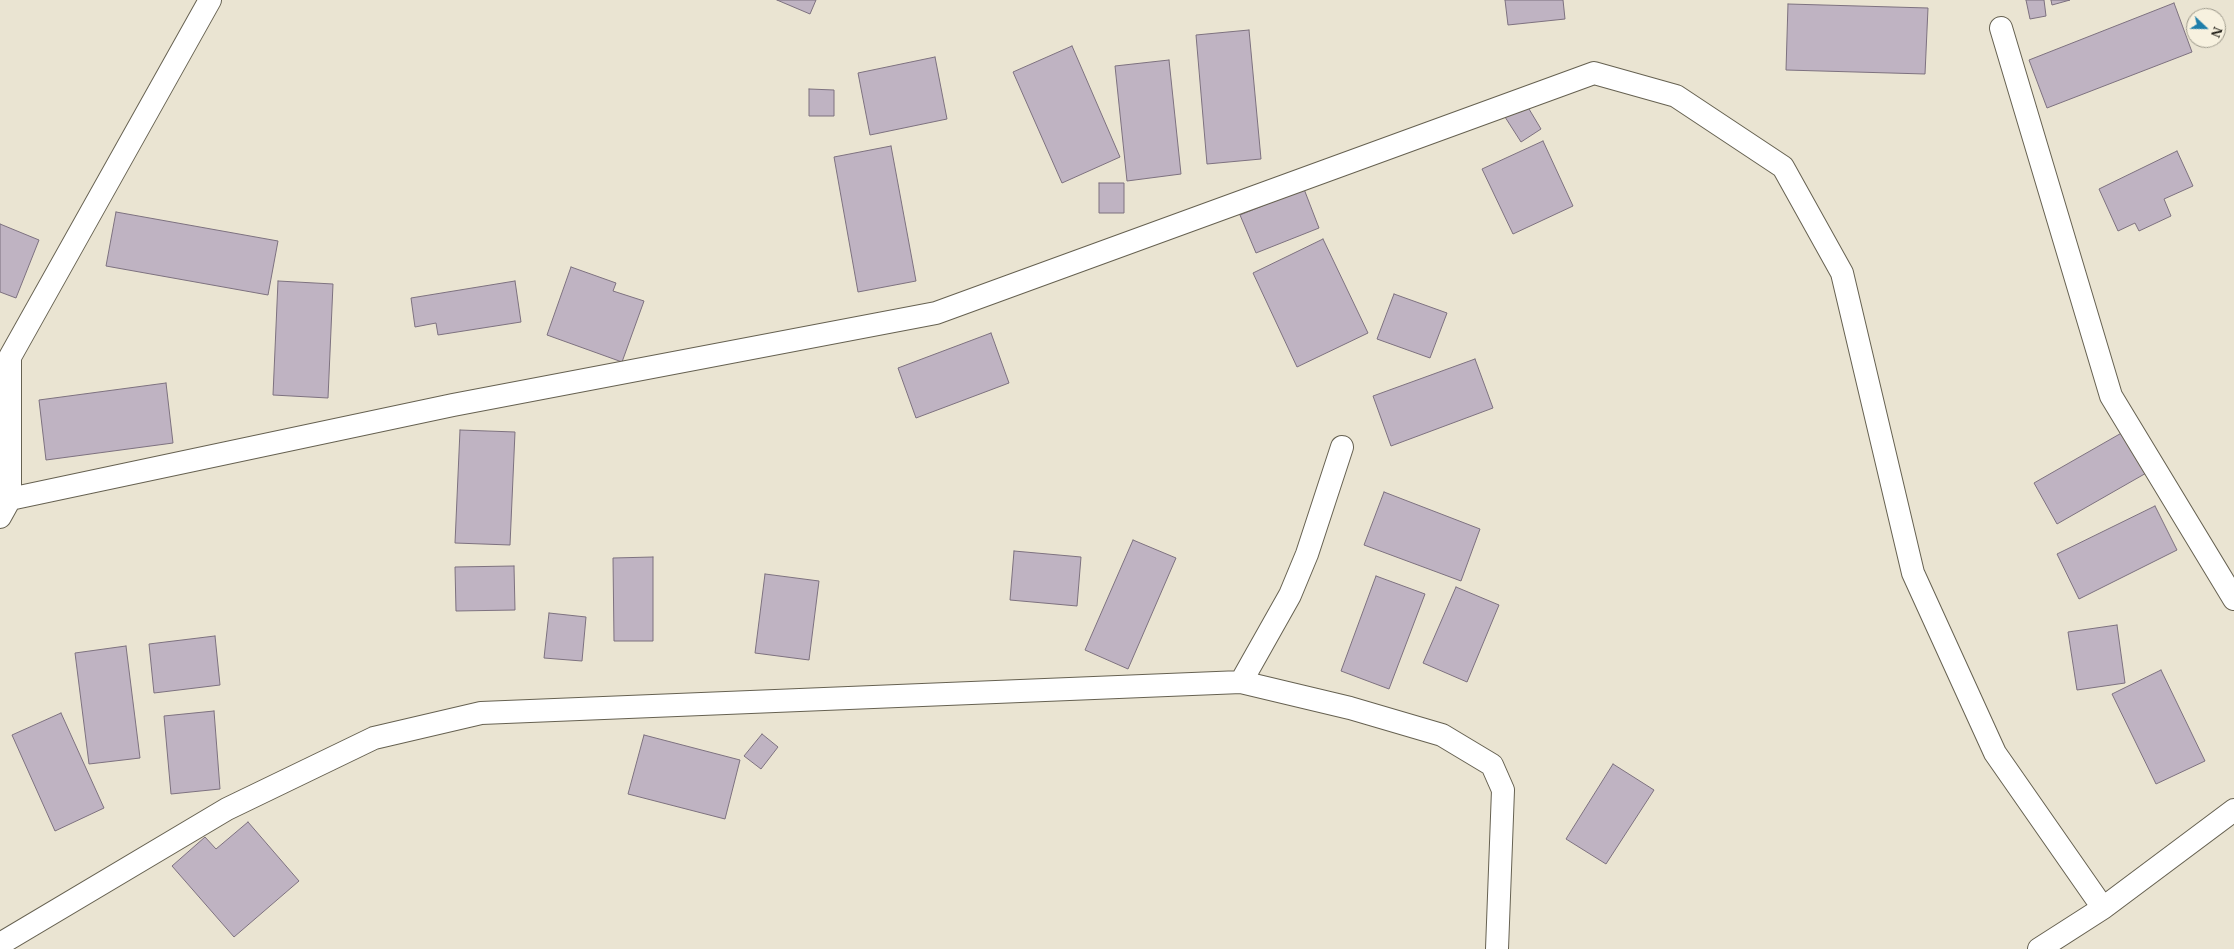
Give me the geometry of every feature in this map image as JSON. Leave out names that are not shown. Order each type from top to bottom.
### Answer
[{"type":"street","points":[[210,0],[5,355],[5,508],[453,405],[936,313],[1594,73],[1676,96],[1783,167],[1842,273],[1913,573],[1995,752],[2103,908]]},
{"type":"street","points":[[2001,28],[2111,396],[2234,599]]},
{"type":"street","points":[[1241,682],[1290,595],[1307,554],[1342,447]]},
{"type":"street","points":[[0,944],[227,809],[374,738],[482,713],[1241,682],[1350,708],[1442,735],[1492,765],[1503,790],[1497,949]]},
{"type":"street","points":[[2039,949],[2103,908],[2234,810]]},
{"type":"building","points":[[777,0],[816,0],[810,14]]},
{"type":"building","points":[[1505,0],[1563,0],[1565,19],[1508,25]]},
{"type":"building","points":[[2026,0],[2044,0],[2046,16],[2030,19]]},
{"type":"building","points":[[2051,0],[2070,0],[2052,5]]},
{"type":"building","points":[[2174,3],[2186,36],[2186,48],[2191,48],[2192,52],[2047,108],[2029,60]]},
{"type":"building","points":[[1788,4],[1928,8],[1925,74],[1786,70]]},
{"type":"building","points":[[1249,30],[1261,159],[1207,164],[1196,35]]},
{"type":"building","points":[[1072,46],[1120,157],[1062,183],[1013,72]]},
{"type":"building","points":[[935,57],[947,119],[870,135],[858,73]]},
{"type":"building","points":[[1169,60],[1181,174],[1127,181],[1115,66]]},
{"type":"building","points":[[809,89],[834,90],[834,116],[809,116]]},
{"type":"building","points":[[1526,104],[1541,129],[1521,142],[1505,117]]},
{"type":"building","points":[[1543,141],[1573,206],[1513,234],[1482,169]]},
{"type":"building","points":[[891,146],[916,281],[858,292],[834,157]]},
{"type":"building","points":[[2177,151],[2193,186],[2164,199],[2171,216],[2139,231],[2135,223],[2118,231],[2099,189]]},
{"type":"building","points":[[1099,183],[1124,183],[1124,213],[1099,213]]},
{"type":"building","points":[[1304,189],[1319,228],[1256,253],[1240,215]]},
{"type":"building","points":[[116,212],[278,241],[268,295],[106,266]]},
{"type":"building","points":[[0,224],[39,240],[16,298],[0,292]]},
{"type":"building","points":[[1323,239],[1368,333],[1297,367],[1253,273]]},
{"type":"building","points":[[571,267],[616,283],[613,291],[644,301],[622,362],[547,335]]},
{"type":"building","points":[[278,281],[333,284],[328,398],[273,395]]},
{"type":"building","points":[[515,281],[521,322],[438,335],[436,323],[415,327],[411,298]]},
{"type":"building","points":[[1394,294],[1447,313],[1430,358],[1377,339]]},
{"type":"building","points":[[991,333],[1009,383],[916,418],[898,368]]},
{"type":"building","points":[[1475,359],[1493,408],[1391,446],[1373,396]]},
{"type":"building","points":[[166,383],[173,443],[46,460],[39,400]]},
{"type":"building","points":[[460,430],[515,432],[510,545],[455,543]]},
{"type":"building","points":[[2125,431],[2148,472],[2057,524],[2034,483]]},
{"type":"building","points":[[1384,492],[1480,529],[1461,581],[1364,545]]},
{"type":"building","points":[[2155,506],[2177,550],[2079,599],[2057,554]]},
{"type":"building","points":[[1133,540],[1176,558],[1128,669],[1085,650]]},
{"type":"building","points":[[1014,551],[1081,557],[1077,606],[1010,600]]},
{"type":"building","points":[[653,557],[653,641],[614,641],[613,558]]},
{"type":"building","points":[[514,566],[515,610],[456,611],[455,567]]},
{"type":"building","points":[[765,574],[819,581],[809,660],[755,653]]},
{"type":"building","points":[[1376,576],[1425,594],[1389,689],[1341,671]]},
{"type":"building","points":[[1456,587],[1499,605],[1467,682],[1423,663]]},
{"type":"building","points":[[549,613],[586,617],[582,661],[544,658]]},
{"type":"building","points":[[2117,625],[2125,683],[2077,690],[2068,632]]},
{"type":"building","points":[[215,636],[220,685],[154,693],[149,644]]},
{"type":"building","points":[[126,646],[140,758],[89,764],[75,653]]},
{"type":"building","points":[[2161,670],[2205,761],[2156,784],[2112,694]]},
{"type":"building","points":[[214,711],[220,789],[171,794],[164,716]]},
{"type":"building","points":[[61,713],[104,808],[55,831],[12,735]]},
{"type":"building","points":[[762,734],[778,747],[761,769],[744,756]]},
{"type":"building","points":[[644,735],[740,760],[725,819],[628,794]]},
{"type":"building","points":[[1613,764],[1654,790],[1606,864],[1566,839]]},
{"type":"building","points":[[248,822],[299,881],[234,937],[172,866],[205,837],[216,849]]}]
